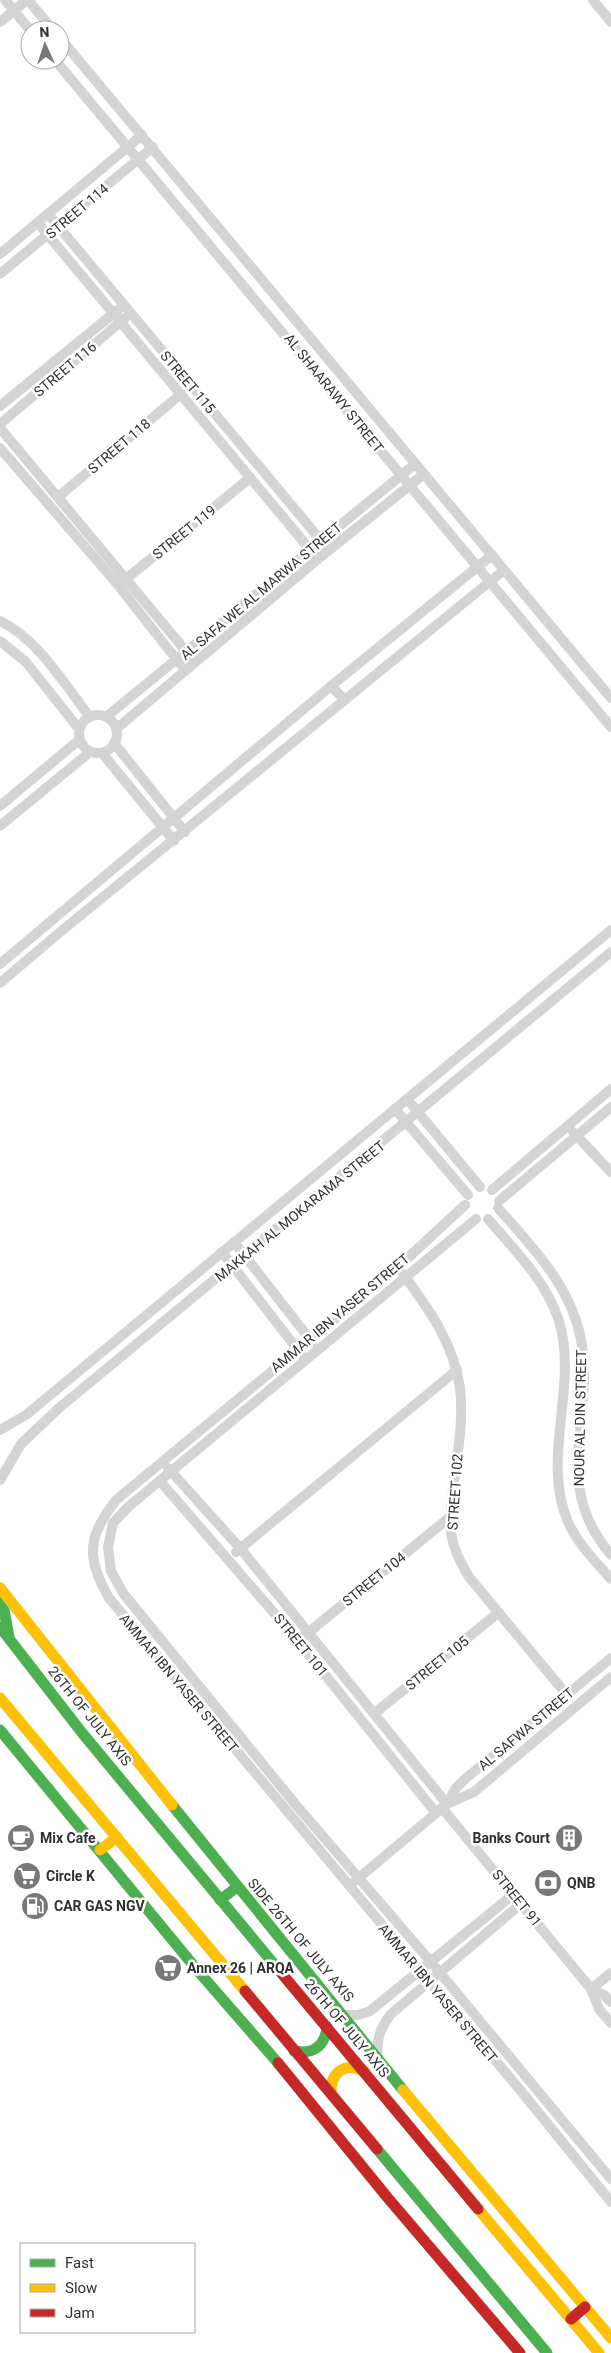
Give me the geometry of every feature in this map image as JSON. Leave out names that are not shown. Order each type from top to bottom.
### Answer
[{"type":"main road","points":[[0,1587],[9,1637]]},
{"type":"main road","name":"SIDE 26TH OF JULY AXIS","points":[[0,1587],[237,1887],[378,2060],[511,2216],[611,2338]]},
{"type":"main road","name":"26TH OF JULY AXIS","points":[[0,1627],[83,1734],[599,2353]]},
{"type":"main road","points":[[0,1698],[546,2353]]},
{"type":"main road","points":[[0,1730],[198,1971],[249,2028],[387,2197],[520,2353]]},
{"type":"main road","points":[[100,1850],[117,1837]]},
{"type":"main road","points":[[220,1900],[237,1887]]},
{"type":"main road","points":[[294,2051],[308,2053],[321,2047],[325,2041],[327,2027]]},
{"type":"main road","points":[[330,2093],[331,2080],[339,2070],[352,2066],[364,2071]]},
{"type":"main road","points":[[571,2319],[585,2307]]},
{"type":"street","points":[[5,0],[22,20]]},
{"type":"street","points":[[0,22],[28,0],[45,20]]},
{"type":"street","points":[[593,0],[611,22]]},
{"type":"street","name":"AL SHAARAWY STREET","points":[[70,50],[611,698]]},
{"type":"street","name":"AL SHAARAWY STREET","points":[[63,70],[611,727]]},
{"type":"street","name":"STREET 114","points":[[0,254],[142,135]]},
{"type":"street","name":"STREET 114","points":[[0,274],[153,147]]},
{"type":"street","name":"STREET 115","points":[[48,214],[328,550]]},
{"type":"street","name":"STREET 115","points":[[38,223],[318,559]]},
{"type":"street","name":"STREET 116","points":[[0,406],[114,313],[127,309]]},
{"type":"street","name":"STREET 116","points":[[0,424],[121,321],[127,309]]},
{"type":"street","name":"STREET 118","points":[[58,498],[181,394]]},
{"type":"street","points":[[0,428],[58,498],[186,671]]},
{"type":"street","points":[[0,448],[195,663]]},
{"type":"street","name":"AL SAFA WE AL MARWA STREET","points":[[106,717],[177,661],[415,464]]},
{"type":"street","name":"AL SAFA WE AL MARWA STREET","points":[[116,729],[328,550],[424,474]]},
{"type":"street","name":"STREET 119","points":[[122,582],[250,478]]},
{"type":"street","points":[[0,964],[173,817],[492,555]]},
{"type":"street","points":[[0,983],[504,570]]},
{"type":"street","points":[[0,621],[22,635],[36,648],[90,717]]},
{"type":"street","points":[[0,641],[26,662],[79,729],[79,740],[90,752],[102,753],[114,744],[116,729],[106,717],[90,717],[79,729]]},
{"type":"street","points":[[331,686],[345,700]]},
{"type":"street","points":[[11,816],[1,804],[79,740]]},
{"type":"street","points":[[114,744],[185,832]]},
{"type":"street","points":[[0,826],[90,752]]},
{"type":"street","points":[[102,753],[174,841]]},
{"type":"street","points":[[50,922],[59,933]]},
{"type":"street","name":"MAKKAH AL MOKARAMA STREET","points":[[0,1430],[26,1415],[59,1388],[611,930]]},
{"type":"street","name":"MAKKAH AL MOKARAMA STREET","points":[[0,1480],[21,1444],[70,1399],[418,1114],[611,952]]},
{"type":"street","points":[[486,1032],[499,1046]]},
{"type":"street","points":[[492,1190],[611,1089]]},
{"type":"street","points":[[406,1099],[480,1187],[492,1190]]},
{"type":"street","points":[[395,1109],[467,1200],[468,1213],[476,1219],[488,1219],[498,1204],[611,1106]]},
{"type":"street","points":[[567,1126],[611,1172]]},
{"type":"street","points":[[467,1200],[480,1187]]},
{"type":"street","points":[[492,1190],[498,1204]]},
{"type":"street","name":"AMMAR IBN YASER STREET","points":[[467,1200],[398,1267],[309,1338],[116,1500],[100,1521],[92,1547],[96,1574],[109,1598],[521,2091],[611,2202]]},
{"type":"street","name":"NOUR AL DIN STREET","points":[[498,1204],[558,1280],[574,1312],[582,1346],[583,1363],[578,1488],[586,1516],[600,1542],[611,1555]]},
{"type":"street","name":"AMMAR IBN YASER STREET","points":[[476,1219],[128,1507],[113,1523],[108,1547],[111,1571],[134,1608],[296,1806],[431,1962],[611,2179]]},
{"type":"street","name":"NOUR AL DIN STREET","points":[[488,1219],[545,1289],[558,1318],[565,1349],[558,1490],[568,1522],[586,1550],[611,1579]]},
{"type":"street","points":[[234,1242],[318,1349]]},
{"type":"street","points":[[222,1252],[306,1359]]},
{"type":"street","name":"STREET 102","points":[[398,1267],[441,1329],[451,1349],[456,1370],[461,1408],[461,1428],[450,1518],[451,1536],[459,1560],[469,1577],[567,1695]]},
{"type":"street","points":[[166,1298],[177,1311]]},
{"type":"street","points":[[147,1314],[158,1326]]},
{"type":"street","points":[[109,1346],[120,1358]]},
{"type":"street","points":[[228,1558],[456,1370]]},
{"type":"street","points":[[59,1388],[70,1399]]},
{"type":"street","points":[[560,1434],[579,1436]]},
{"type":"street","name":"STREET 101","points":[[163,1462],[240,1548],[374,1713],[442,1808]]},
{"type":"street","name":"STREET 101","points":[[160,1481],[442,1808]]},
{"type":"street","name":"STREET 104","points":[[298,1641],[450,1518]]},
{"type":"street","points":[[124,1616],[134,1608]]},
{"type":"street","name":"STREET 105","points":[[374,1713],[498,1613]]},
{"type":"street","name":"AL SAFWA STREET","points":[[442,1808],[465,1779],[611,1658]]},
{"type":"street","name":"AL SAFWA STREET","points":[[348,1886],[442,1808],[474,1792],[611,1677]]},
{"type":"street","points":[[203,1712],[213,1704]]},
{"type":"street","points":[[287,1813],[296,1806]]},
{"type":"street","name":"STREET 91","points":[[442,1808],[591,1989],[599,2009],[611,2023]]},
{"type":"street","points":[[342,2015],[358,2015],[370,2011],[514,1894]]},
{"type":"street","points":[[378,2060],[376,2042],[381,2027],[391,2014],[522,1903]]},
{"type":"street","points":[[591,1989],[611,1973]]},
{"type":"street","name":"STREET 91","points":[[591,1989],[604,1995],[611,2002]]},
{"type":"street","points":[[521,2091],[532,2083]]},
{"type":"street","points":[[581,2165],[592,2156]]},
{"type":"traffic: fast","points":[[0,1588],[9,1637]]},
{"type":"traffic: fast","points":[[0,1627],[83,1734],[278,1969]]},
{"type":"traffic: fast","points":[[0,1730],[198,1971],[278,2063]]},
{"type":"traffic: fast","points":[[172,1805],[403,2090]]},
{"type":"traffic: fast","points":[[220,1900],[237,1887]]},
{"type":"traffic: fast","points":[[294,2051],[307,2052],[317,2048],[324,2039],[327,2027]]},
{"type":"traffic: fast","points":[[377,2149],[547,2353]]},
{"type":"traffic: slow","points":[[0,1588],[172,1805]]},
{"type":"traffic: slow","points":[[0,1698],[245,1991]]},
{"type":"traffic: slow","points":[[100,1850],[117,1837]]},
{"type":"traffic: slow","points":[[331,2093],[333,2079],[340,2071],[345,2068],[357,2068],[364,2071]]},
{"type":"traffic: slow","points":[[403,2090],[611,2338]]},
{"type":"traffic: slow","points":[[478,2209],[599,2353]]},
{"type":"traffic: jam","points":[[278,1969],[478,2209]]},
{"type":"traffic: jam","points":[[245,1991],[377,2149]]},
{"type":"traffic: jam","points":[[278,2063],[387,2197],[520,2353]]},
{"type":"traffic: jam","points":[[571,2319],[585,2307]]},
{"type":"place","name":"Mix Cafe","points":[[21,1838]]},
{"type":"place","name":"Banks Court","points":[[569,1838]]},
{"type":"place","name":"Circle K","points":[[27,1876]]},
{"type":"place","name":"QNB","points":[[548,1883]]},
{"type":"place","name":"CAR GAS NGV","points":[[35,1906]]},
{"type":"place","name":"Annex 26 | ARQA","points":[[168,1968]]}]
